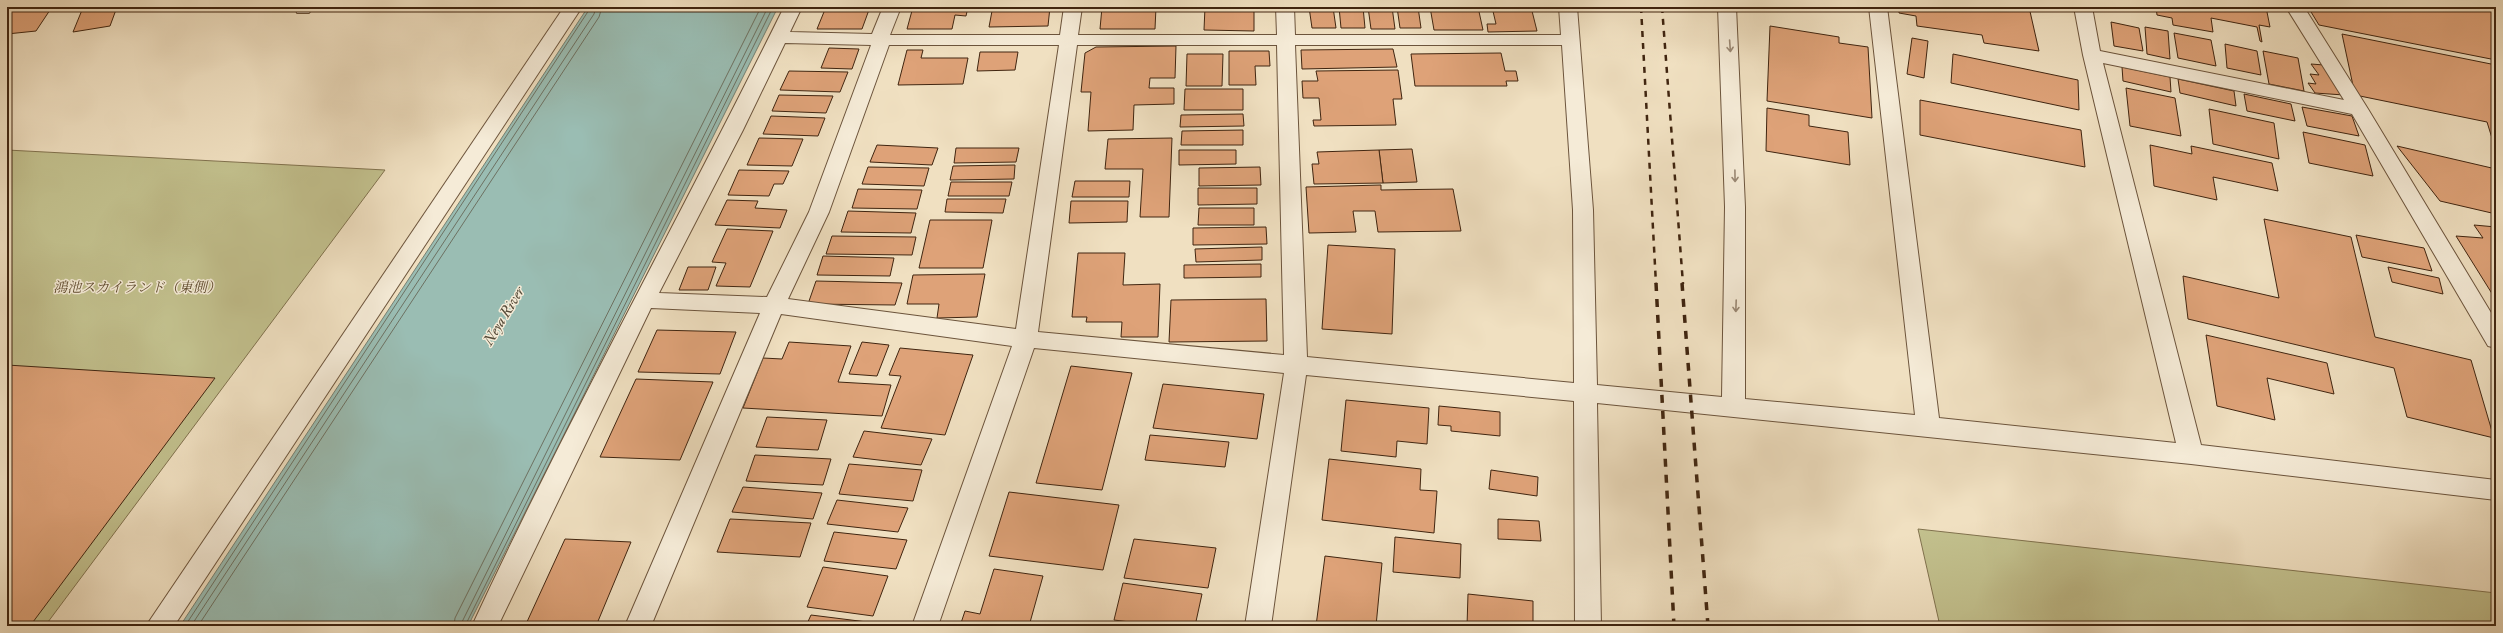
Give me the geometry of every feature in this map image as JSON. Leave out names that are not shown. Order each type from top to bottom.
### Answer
[{"type":"street","points":[[160,626],[573,7]]},
{"type":"street","points":[[485,626],[644,300],[780,37],[793,7]]},
{"type":"street","points":[[638,626],[774,305],[819,212],[879,50],[882,28],[892,7]]},
{"type":"street","points":[[925,626],[1026,339],[1073,7]]},
{"type":"street","points":[[1258,626],[1296,366],[1285,7]]},
{"type":"street","points":[[1568,7],[1572,40],[1583,210],[1588,626]]},
{"type":"street","points":[[1727,7],[1734,104],[1737,294],[1733,407]]},
{"type":"street","points":[[1878,7],[1928,426]]},
{"type":"street","points":[[2083,7],[2092,55],[2191,454]]},
{"type":"street","points":[[2295,7],[2359,109],[2496,340]]},
{"type":"street","points":[[780,37],[880,40],[1572,40]]},
{"type":"street","points":[[2092,55],[2359,109]]},
{"type":"street","points":[[644,300],[774,305],[1026,339],[1928,426],[2191,454],[2496,490]]},
{"type":"green space","name":"鴻池スカイランド（東側）","points":[[7,150],[385,170],[45,626],[7,626]]},
{"type":"green space","points":[[1918,529],[2496,593],[2496,626],[1940,626]]},
{"type":"water","name":"Neya River","points":[[588,7],[778,7],[468,626],[180,626]]},
{"type":"building","points":[[12,7],[52,7],[36,31],[7,34],[7,14]]},
{"type":"building","points":[[101,7],[117,7],[110,26],[73,32],[82,10]]},
{"type":"building","points":[[195,7],[293,7],[193,10]]},
{"type":"building","points":[[370,7],[427,7],[369,8]]},
{"type":"building","points":[[826,7],[870,7],[862,29],[817,29]]},
{"type":"building","points":[[913,7],[968,7],[966,16],[955,15],[952,29],[907,29]]},
{"type":"building","points":[[987,7],[1050,7],[1048,26],[989,27],[992,11],[986,11]]},
{"type":"building","points":[[1102,7],[1156,7],[1155,29],[1100,29]]},
{"type":"building","points":[[1167,7],[1182,7],[1182,11],[1167,11]]},
{"type":"building","points":[[1205,7],[1254,7],[1254,31],[1204,30]]},
{"type":"building","points":[[1309,7],[1333,7],[1336,28],[1312,28]]},
{"type":"building","points":[[1339,7],[1363,7],[1365,28],[1341,28]]},
{"type":"building","points":[[1368,7],[1392,7],[1395,29],[1371,29]]},
{"type":"building","points":[[1397,7],[1418,7],[1421,28],[1400,28]]},
{"type":"building","points":[[1430,7],[1478,7],[1483,30],[1434,30]]},
{"type":"building","points":[[1492,7],[1531,7],[1537,31],[1488,32],[1487,24],[1496,24]]},
{"type":"building","points":[[1899,7],[2029,7],[2039,51],[1984,43],[1982,35],[1917,26],[1916,16],[1899,13]]},
{"type":"building","points":[[2156,7],[2266,7],[2270,27],[2259,25],[2262,42],[2260,41],[2257,27],[2211,18],[2213,32],[2173,25],[2172,18],[2157,15]]},
{"type":"building","points":[[2308,7],[2496,7],[2496,60],[2319,25]]},
{"type":"building","points":[[2111,22],[2139,28],[2143,51],[2114,46]]},
{"type":"building","points":[[1770,26],[1839,37],[1839,43],[1868,47],[1872,118],[1767,101]]},
{"type":"building","points":[[2145,27],[2168,31],[2170,59],[2147,54]]},
{"type":"building","points":[[2174,33],[2211,40],[2216,66],[2178,58]]},
{"type":"building","points":[[2342,34],[2496,65],[2496,151],[2487,122],[2355,95]]},
{"type":"building","points":[[1912,38],[1928,41],[1924,78],[1907,74]]},
{"type":"building","points":[[2225,44],[2257,51],[2261,75],[2227,68]]},
{"type":"building","points":[[1176,46],[1175,78],[1150,78],[1149,88],[1174,88],[1174,104],[1134,105],[1133,130],[1088,131],[1091,92],[1081,92],[1085,53],[1096,47]]},
{"type":"building","points":[[829,48],[859,49],[852,69],[821,68]]},
{"type":"building","points":[[1393,49],[1397,67],[1302,69],[1301,50]]},
{"type":"building","points":[[907,50],[923,50],[921,58],[968,58],[963,84],[898,85]]},
{"type":"building","points":[[1229,51],[1269,51],[1270,66],[1255,66],[1256,85],[1229,85]]},
{"type":"building","points":[[2263,51],[2298,58],[2304,91],[2269,84]]},
{"type":"building","points":[[980,52],[1018,52],[1015,70],[977,71]]},
{"type":"building","points":[[1501,53],[1505,71],[1516,71],[1518,81],[1506,81],[1507,86],[1415,86],[1411,54]]},
{"type":"building","points":[[1187,54],[1223,54],[1222,86],[1186,86]]},
{"type":"building","points":[[1953,54],[2078,80],[2079,110],[1951,83]]},
{"type":"building","points":[[2311,64],[2324,65],[2344,95],[2315,93],[2308,83],[2316,84],[2310,74],[2319,75]]},
{"type":"building","points":[[2122,67],[2170,77],[2171,92],[2123,81]]},
{"type":"building","points":[[1398,70],[1402,99],[1393,99],[1396,125],[1314,126],[1313,120],[1321,120],[1319,98],[1303,98],[1302,81],[1318,81],[1316,71]]},
{"type":"building","points":[[789,71],[848,72],[840,92],[780,90]]},
{"type":"building","points":[[2178,79],[2234,91],[2236,106],[2180,93]]},
{"type":"building","points":[[2126,88],[2175,98],[2181,136],[2130,126]]},
{"type":"building","points":[[1185,89],[1243,89],[1243,110],[1184,110]]},
{"type":"building","points":[[2244,94],[2291,104],[2295,121],[2247,111]]},
{"type":"building","points":[[779,95],[833,96],[826,113],[772,111]]},
{"type":"building","points":[[1920,100],[2081,130],[2085,167],[1920,135]]},
{"type":"building","points":[[2302,107],[2352,116],[2359,136],[2307,126]]},
{"type":"building","points":[[1767,108],[1809,115],[1809,126],[1848,132],[1850,165],[1766,151]]},
{"type":"building","points":[[2209,109],[2274,123],[2279,159],[2213,144]]},
{"type":"building","points":[[1243,114],[1244,126],[1180,127],[1181,115]]},
{"type":"building","points":[[771,116],[825,118],[818,136],[763,134]]},
{"type":"building","points":[[1243,130],[1243,145],[1181,145],[1182,131]]},
{"type":"building","points":[[2303,132],[2365,145],[2373,176],[2309,163]]},
{"type":"building","points":[[759,138],[803,139],[792,166],[747,165]]},
{"type":"building","points":[[1172,138],[1169,217],[1140,217],[1143,169],[1105,169],[1108,139]]},
{"type":"building","points":[[877,145],[938,148],[932,165],[870,162]]},
{"type":"building","points":[[2150,145],[2192,154],[2191,146],[2272,163],[2278,191],[2213,177],[2217,200],[2154,186]]},
{"type":"building","points":[[2397,146],[2496,169],[2496,214],[2440,201]]},
{"type":"building","points":[[956,148],[1019,148],[1016,162],[954,163]]},
{"type":"building","points":[[1412,149],[1417,182],[1383,183],[1379,150]]},
{"type":"building","points":[[1179,150],[1236,150],[1236,164],[1179,165]]},
{"type":"building","points":[[1379,150],[1383,183],[1314,184],[1312,164],[1319,164],[1317,152]]},
{"type":"building","points":[[1015,165],[1014,179],[950,180],[953,166]]},
{"type":"building","points":[[868,167],[929,168],[924,186],[862,184]]},
{"type":"building","points":[[1260,167],[1261,185],[1199,186],[1199,168]]},
{"type":"building","points":[[739,170],[789,171],[783,184],[774,184],[769,196],[728,195]]},
{"type":"building","points":[[1075,181],[1130,181],[1129,197],[1072,197]]},
{"type":"building","points":[[951,182],[1012,182],[1009,196],[948,196]]},
{"type":"building","points":[[1381,185],[1381,190],[1453,189],[1461,231],[1378,232],[1375,211],[1353,211],[1356,232],[1309,233],[1306,187]]},
{"type":"building","points":[[1198,188],[1257,188],[1257,204],[1198,205]]},
{"type":"building","points":[[858,189],[922,190],[917,209],[852,208]]},
{"type":"building","points":[[947,199],[1006,199],[1003,213],[945,212]]},
{"type":"building","points":[[727,200],[758,201],[755,208],[787,210],[780,228],[715,225]]},
{"type":"building","points":[[1071,201],[1128,201],[1127,222],[1069,223]]},
{"type":"building","points":[[1199,208],[1254,208],[1254,225],[1198,225]]},
{"type":"building","points":[[848,211],[916,213],[911,233],[841,232]]},
{"type":"building","points":[[2264,219],[2351,237],[2375,337],[2471,360],[2494,438],[2407,417],[2394,368],[2188,319],[2183,276],[2279,298]]},
{"type":"building","points":[[930,220],[992,220],[983,268],[919,268]]},
{"type":"building","points":[[2474,225],[2496,227],[2496,300],[2456,236],[2483,238]]},
{"type":"building","points":[[1266,227],[1267,244],[1193,245],[1193,228]]},
{"type":"building","points":[[727,229],[773,231],[750,287],[716,286],[726,263],[712,262]]},
{"type":"building","points":[[2356,235],[2424,248],[2432,271],[2362,257]]},
{"type":"building","points":[[832,236],[916,237],[912,255],[826,254]]},
{"type":"building","points":[[1328,245],[1395,249],[1392,334],[1322,329]]},
{"type":"building","points":[[1262,247],[1262,260],[1196,262],[1195,249]]},
{"type":"building","points":[[1078,253],[1125,253],[1123,285],[1160,284],[1158,337],[1121,337],[1122,322],[1086,322],[1087,317],[1072,317]]},
{"type":"building","points":[[823,256],[894,258],[890,276],[817,275]]},
{"type":"building","points":[[1261,264],[1261,277],[1184,278],[1184,265]]},
{"type":"building","points":[[688,267],[716,267],[708,290],[679,290]]},
{"type":"building","points":[[2388,267],[2439,278],[2443,294],[2392,282]]},
{"type":"building","points":[[985,274],[977,317],[937,318],[939,304],[907,304],[913,275]]},
{"type":"building","points":[[816,281],[902,283],[895,305],[808,304]]},
{"type":"building","points":[[1266,299],[1267,341],[1169,342],[1171,300]]},
{"type":"building","points":[[657,330],[736,332],[720,374],[638,372]]},
{"type":"building","points":[[2206,335],[2327,363],[2334,394],[2267,378],[2275,420],[2217,406]]},
{"type":"building","points":[[789,342],[851,346],[838,382],[891,385],[882,416],[743,408],[763,358],[782,359]]},
{"type":"building","points":[[862,342],[889,345],[877,376],[849,374]]},
{"type":"building","points":[[900,348],[973,355],[945,435],[881,428],[901,376],[889,375]]},
{"type":"building","points":[[7,365],[215,378],[30,626],[7,626]]},
{"type":"building","points":[[1071,366],[1132,373],[1102,490],[1036,483]]},
{"type":"building","points":[[636,379],[713,382],[680,460],[600,457]]},
{"type":"building","points":[[1163,384],[1264,394],[1257,439],[1153,428]]},
{"type":"building","points":[[1346,400],[1429,408],[1427,444],[1397,441],[1396,457],[1341,451]]},
{"type":"building","points":[[1439,406],[1500,412],[1500,436],[1451,431],[1451,426],[1438,425]]},
{"type":"building","points":[[767,417],[827,420],[818,450],[756,447]]},
{"type":"building","points":[[864,431],[932,439],[921,465],[853,457]]},
{"type":"building","points":[[1150,435],[1229,442],[1225,467],[1145,460]]},
{"type":"building","points":[[755,455],[831,459],[823,485],[746,481]]},
{"type":"building","points":[[1329,459],[1421,469],[1420,490],[1437,491],[1434,533],[1322,520]]},
{"type":"building","points":[[849,464],[922,470],[913,501],[839,494]]},
{"type":"building","points":[[1491,470],[1538,477],[1537,496],[1489,489]]},
{"type":"building","points":[[743,487],[822,493],[813,519],[732,512]]},
{"type":"building","points":[[1009,492],[1119,505],[1103,570],[989,556]]},
{"type":"building","points":[[837,500],[908,508],[898,532],[827,524]]},
{"type":"building","points":[[730,519],[811,523],[800,557],[717,552]]},
{"type":"building","points":[[1498,519],[1539,521],[1541,541],[1498,539]]},
{"type":"building","points":[[834,532],[907,540],[896,569],[824,561]]},
{"type":"building","points":[[1395,537],[1461,544],[1460,578],[1393,572]]},
{"type":"building","points":[[565,539],[631,542],[596,626],[517,626],[518,623],[526,624]]},
{"type":"building","points":[[1134,539],[1216,548],[1208,588],[1124,578]]},
{"type":"building","points":[[1325,556],[1382,563],[1376,626],[1316,626]]},
{"type":"building","points":[[823,567],[888,576],[873,616],[807,607]]},
{"type":"building","points":[[994,569],[1043,576],[1029,626],[960,626],[965,611],[980,614]]},
{"type":"building","points":[[1123,583],[1202,594],[1195,626],[1162,626],[1114,620]]},
{"type":"building","points":[[1468,594],[1533,601],[1533,626],[1467,626]]},
{"type":"building","points":[[811,615],[875,623],[874,626],[806,626]]},
{"type":"railway","points":[[1641,7],[1656,284]]},
{"type":"railway","points":[[1662,7],[1683,284]]},
{"type":"railway","points":[[1656,283],[1674,626]]},
{"type":"railway","points":[[1682,283],[1708,626]]}]
